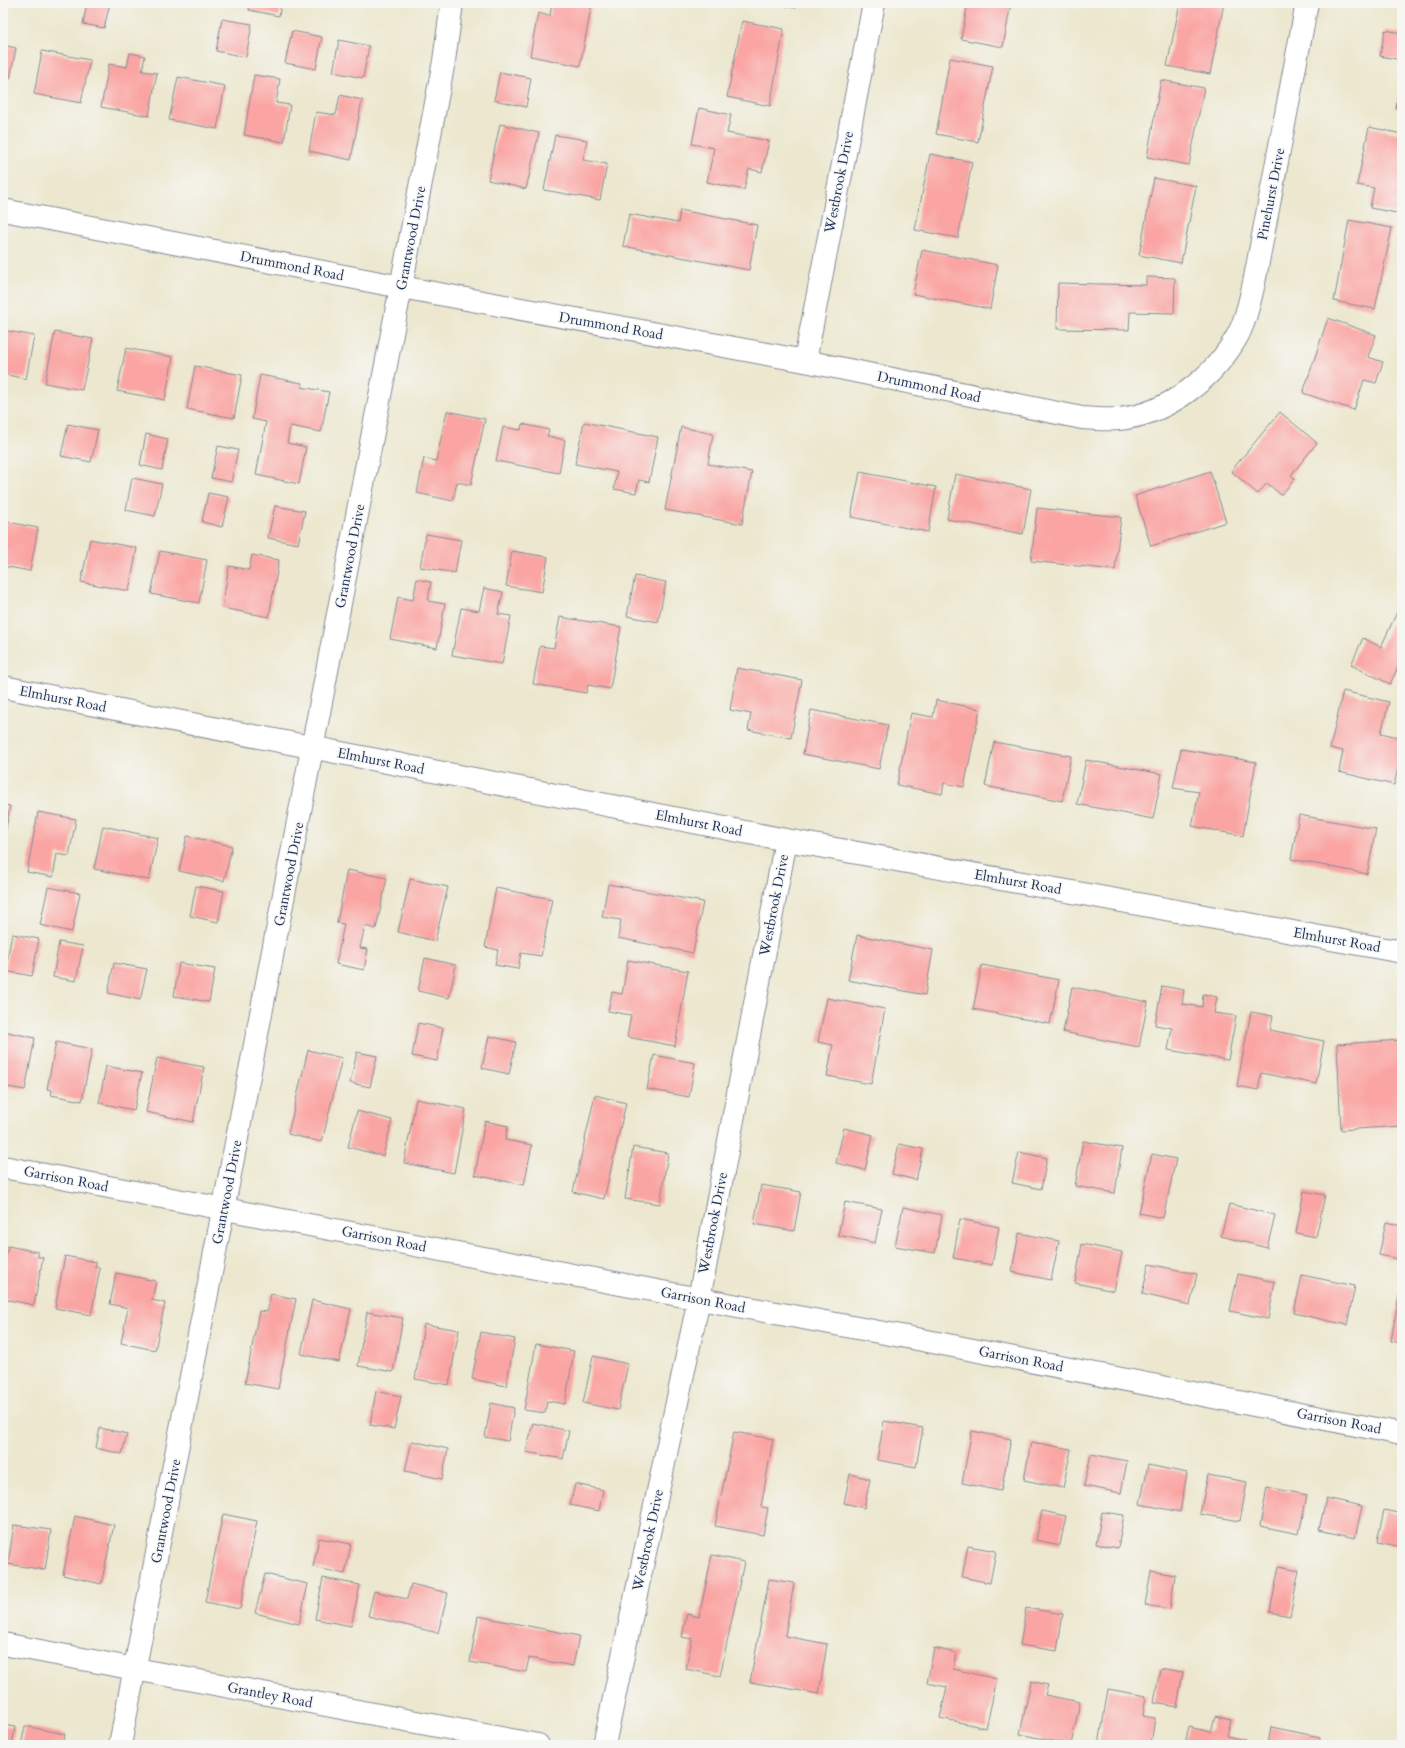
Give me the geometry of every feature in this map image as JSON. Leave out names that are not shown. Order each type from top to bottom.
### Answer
[{"type":"street","name":"Grantwood Drive","points":[[120,1745],[402,287],[444,62],[452,3]]},
{"type":"street","name":"Westbrook Drive","points":[[805,361],[874,3]]},
{"type":"street","name":"Pinehurst Drive","points":[[1208,374],[1227,352],[1239,332],[1248,309],[1307,3]]},
{"type":"street","name":"Drummond Road","points":[[3,210],[402,287],[805,361],[1082,418],[1119,418],[1142,414],[1176,399],[1208,374]]},
{"type":"street","name":"Elmhurst Road","points":[[3,687],[786,840],[1399,949]]},
{"type":"street","name":"Westbrook Drive","points":[[604,1745],[699,1299],[786,840]]},
{"type":"street","name":"Garrison Road","points":[[3,1166],[699,1299],[917,1338],[1402,1434]]},
{"type":"street","name":"Grantley Road","points":[[3,1644],[538,1745]]},
{"type":"building","points":[[87,3],[110,3],[104,28],[83,24]]},
{"type":"building","points":[[250,3],[281,3],[279,16],[249,10]]},
{"type":"building","points":[[552,3],[592,3],[580,66],[530,56],[538,13],[550,16]]},
{"type":"building","points":[[772,3],[797,3],[796,8]]},
{"type":"building","points":[[968,3],[1011,3],[1003,47],[961,39]]},
{"type":"building","points":[[1180,3],[1224,3],[1210,74],[1167,66]]},
{"type":"building","points":[[222,19],[252,24],[246,57],[216,51]]},
{"type":"building","points":[[742,21],[784,29],[770,106],[727,97]]},
{"type":"building","points":[[1385,30],[1402,33],[1402,60],[1380,56]]},
{"type":"building","points":[[292,31],[322,37],[316,69],[285,63]]},
{"type":"building","points":[[339,40],[369,46],[363,78],[333,72]]},
{"type":"building","points":[[3,45],[16,48],[10,79],[3,78]]},
{"type":"building","points":[[42,51],[90,60],[81,103],[34,94]]},
{"type":"building","points":[[130,53],[145,56],[142,71],[157,73],[149,116],[101,107],[109,64],[127,67]]},
{"type":"building","points":[[950,58],[993,66],[978,142],[936,134]]},
{"type":"building","points":[[500,72],[531,78],[526,107],[494,100]]},
{"type":"building","points":[[254,75],[280,79],[276,103],[290,105],[284,142],[244,135]]},
{"type":"building","points":[[178,77],[225,86],[217,129],[169,120]]},
{"type":"building","points":[[1161,80],[1204,88],[1189,165],[1147,157]]},
{"type":"building","points":[[1402,81],[1402,109],[1396,108]]},
{"type":"building","points":[[340,95],[362,100],[351,160],[309,151],[316,112],[336,115]]},
{"type":"building","points":[[699,108],[731,115],[727,133],[769,141],[762,172],[749,169],[744,190],[707,182],[714,148],[692,144]]},
{"type":"building","points":[[500,124],[539,133],[526,189],[488,180]]},
{"type":"building","points":[[1369,127],[1402,134],[1402,214],[1370,208],[1374,188],[1357,185]]},
{"type":"building","points":[[555,135],[587,140],[583,160],[607,164],[600,200],[544,190]]},
{"type":"building","points":[[930,154],[972,162],[958,238],[915,230]]},
{"type":"building","points":[[1154,178],[1196,186],[1181,263],[1139,255]]},
{"type":"building","points":[[680,210],[757,225],[749,270],[623,246],[629,214],[678,223]]},
{"type":"building","points":[[1349,220],[1392,228],[1375,309],[1334,301]]},
{"type":"building","points":[[922,250],[998,265],[990,309],[913,294]]},
{"type":"building","points":[[1146,277],[1175,278],[1174,313],[1130,312],[1129,330],[1057,329],[1058,283],[1146,285]]},
{"type":"building","points":[[1328,318],[1376,335],[1368,357],[1383,362],[1376,383],[1364,380],[1354,410],[1303,393]]},
{"type":"building","points":[[3,330],[34,336],[26,379],[3,374]]},
{"type":"building","points":[[55,332],[93,339],[82,390],[45,383]]},
{"type":"building","points":[[126,348],[173,357],[165,400],[117,391]]},
{"type":"building","points":[[195,366],[242,375],[234,418],[187,409]]},
{"type":"building","points":[[260,375],[302,383],[301,387],[329,392],[321,432],[290,426],[287,443],[306,447],[299,484],[256,475],[266,422],[252,419]]},
{"type":"building","points":[[447,411],[485,419],[471,485],[457,482],[453,501],[417,493],[424,458],[436,461]]},
{"type":"building","points":[[1280,412],[1317,443],[1291,475],[1295,479],[1281,495],[1267,483],[1258,494],[1231,471]]},
{"type":"building","points":[[584,422],[658,437],[649,482],[639,480],[636,493],[614,489],[617,472],[575,464]]},
{"type":"building","points":[[68,424],[98,430],[91,462],[61,456]]},
{"type":"building","points":[[522,424],[549,430],[547,436],[565,440],[559,473],[496,461],[503,427],[521,430]]},
{"type":"building","points":[[681,427],[713,434],[708,464],[752,472],[742,524],[665,510]]},
{"type":"building","points":[[146,434],[168,439],[162,470],[140,465]]},
{"type":"building","points":[[218,446],[238,450],[231,482],[211,478]]},
{"type":"building","points":[[1210,471],[1226,522],[1151,546],[1135,496]]},
{"type":"building","points":[[860,472],[936,487],[928,532],[851,517]]},
{"type":"building","points":[[955,474],[1031,489],[1023,534],[947,519]]},
{"type":"building","points":[[132,478],[162,484],[155,516],[126,510]]},
{"type":"building","points":[[208,493],[229,497],[222,527],[202,522]]},
{"type":"building","points":[[275,506],[305,511],[298,544],[268,538]]},
{"type":"building","points":[[1037,508],[1121,517],[1115,570],[1031,561]]},
{"type":"building","points":[[3,521],[38,528],[30,571],[3,566]]},
{"type":"building","points":[[426,534],[461,540],[455,573],[420,567]]},
{"type":"building","points":[[90,539],[137,548],[129,591],[81,582]]},
{"type":"building","points":[[160,551],[207,560],[199,603],[151,594]]},
{"type":"building","points":[[512,551],[548,557],[542,592],[506,586]]},
{"type":"building","points":[[252,555],[279,560],[269,617],[222,608],[229,566],[249,570]]},
{"type":"building","points":[[635,576],[666,582],[658,622],[627,616]]},
{"type":"building","points":[[417,579],[431,582],[428,601],[445,604],[437,648],[390,639],[398,597],[413,600]]},
{"type":"building","points":[[484,588],[503,592],[498,614],[511,616],[502,664],[452,655],[461,608],[479,611]]},
{"type":"building","points":[[1402,601],[1402,659],[1390,684],[1351,665],[1363,638],[1381,647]]},
{"type":"building","points":[[560,617],[621,627],[610,689],[588,685],[586,693],[533,684],[540,646],[554,648]]},
{"type":"building","points":[[737,668],[802,680],[791,738],[748,730],[751,714],[730,710]]},
{"type":"building","points":[[1343,691],[1389,702],[1381,733],[1402,738],[1402,751],[1394,785],[1339,772],[1343,751],[1330,748]]},
{"type":"building","points":[[936,700],[980,709],[964,787],[944,783],[942,794],[897,785],[911,713],[933,717]]},
{"type":"building","points":[[811,710],[888,725],[879,769],[803,754]]},
{"type":"building","points":[[994,742],[1071,756],[1062,801],[985,786]]},
{"type":"building","points":[[1181,749],[1256,762],[1243,836],[1192,826],[1199,792],[1173,788]]},
{"type":"building","points":[[1086,760],[1162,774],[1153,819],[1077,804]]},
{"type":"building","points":[[3,805],[10,806],[4,841],[3,841]]},
{"type":"building","points":[[38,812],[76,819],[69,856],[57,854],[53,877],[27,872]]},
{"type":"building","points":[[1299,815],[1376,829],[1367,874],[1291,859]]},
{"type":"building","points":[[103,826],[158,838],[149,880],[94,869]]},
{"type":"building","points":[[187,836],[232,846],[224,881],[179,871]]},
{"type":"building","points":[[347,870],[387,878],[376,929],[365,926],[360,948],[368,949],[364,970],[336,964],[344,924],[337,923]]},
{"type":"building","points":[[410,879],[448,887],[435,941],[398,932]]},
{"type":"building","points":[[608,884],[703,902],[693,953],[618,938],[621,920],[602,917]]},
{"type":"building","points":[[196,886],[224,891],[218,922],[190,916]]},
{"type":"building","points":[[48,887],[80,893],[72,932],[40,925]]},
{"type":"building","points":[[496,888],[552,899],[541,956],[521,953],[518,969],[495,965],[498,950],[485,947]]},
{"type":"building","points":[[12,934],[39,939],[32,976],[5,971]]},
{"type":"building","points":[[857,935],[933,950],[925,995],[848,980]]},
{"type":"building","points":[[59,942],[83,946],[76,981],[53,977]]},
{"type":"building","points":[[425,958],[456,965],[449,998],[418,991]]},
{"type":"building","points":[[628,960],[688,971],[675,1046],[627,1037],[631,1015],[608,1011],[612,992],[622,994]]},
{"type":"building","points":[[114,963],[147,969],[140,1000],[108,993]]},
{"type":"building","points":[[179,963],[215,969],[209,1002],[174,996]]},
{"type":"building","points":[[982,965],[1059,980],[1050,1024],[973,1009]]},
{"type":"building","points":[[1162,986],[1184,990],[1182,1004],[1202,1007],[1203,994],[1217,997],[1214,1013],[1236,1016],[1228,1060],[1168,1050],[1172,1028],[1155,1025]]},
{"type":"building","points":[[1072,987],[1148,1002],[1139,1047],[1063,1032]]},
{"type":"building","points":[[827,998],[885,1009],[871,1084],[827,1076],[833,1045],[818,1042]]},
{"type":"building","points":[[1251,1012],[1273,1016],[1270,1030],[1324,1041],[1316,1084],[1261,1073],[1258,1090],[1237,1086]]},
{"type":"building","points":[[418,1023],[443,1028],[437,1061],[412,1056]]},
{"type":"building","points":[[3,1031],[35,1038],[25,1090],[3,1086]]},
{"type":"building","points":[[489,1036],[516,1042],[509,1074],[482,1068]]},
{"type":"building","points":[[1402,1040],[1402,1126],[1341,1130],[1337,1044]]},
{"type":"building","points":[[56,1042],[92,1049],[82,1101],[51,1095],[52,1090],[47,1089]]},
{"type":"building","points":[[308,1050],[342,1058],[322,1142],[288,1134]]},
{"type":"building","points":[[357,1052],[377,1056],[370,1087],[350,1083]]},
{"type":"building","points":[[654,1055],[695,1063],[689,1097],[647,1089]]},
{"type":"building","points":[[157,1058],[204,1067],[193,1122],[146,1112]]},
{"type":"building","points":[[106,1066],[142,1073],[134,1110],[99,1103]]},
{"type":"building","points":[[595,1095],[626,1103],[604,1199],[573,1192]]},
{"type":"building","points":[[416,1099],[466,1109],[454,1173],[404,1163]]},
{"type":"building","points":[[357,1111],[392,1120],[383,1156],[348,1147]]},
{"type":"building","points":[[485,1121],[508,1126],[505,1140],[532,1145],[524,1185],[475,1175]]},
{"type":"building","points":[[844,1128],[873,1135],[865,1170],[836,1163]]},
{"type":"building","points":[[1083,1141],[1122,1148],[1115,1193],[1075,1186]]},
{"type":"building","points":[[899,1144],[923,1149],[916,1180],[892,1174]]},
{"type":"building","points":[[633,1147],[668,1153],[660,1204],[625,1199]]},
{"type":"building","points":[[1019,1152],[1047,1158],[1041,1189],[1012,1183]]},
{"type":"building","points":[[1152,1154],[1176,1159],[1163,1218],[1139,1213]]},
{"type":"building","points":[[761,1185],[801,1192],[794,1231],[754,1224]]},
{"type":"building","points":[[1304,1191],[1325,1195],[1316,1237],[1296,1233]]},
{"type":"building","points":[[845,1202],[882,1209],[875,1243],[838,1235]]},
{"type":"building","points":[[1229,1204],[1275,1215],[1267,1248],[1221,1236]]},
{"type":"building","points":[[903,1207],[942,1215],[935,1253],[895,1246]]},
{"type":"building","points":[[960,1219],[999,1227],[992,1265],[953,1258]]},
{"type":"building","points":[[1386,1222],[1402,1226],[1402,1260],[1379,1255]]},
{"type":"building","points":[[1019,1233],[1059,1241],[1051,1280],[1012,1272]]},
{"type":"building","points":[[1082,1244],[1122,1252],[1114,1291],[1075,1283]]},
{"type":"building","points":[[8,1246],[38,1252],[38,1257],[43,1257],[34,1305],[3,1299],[3,1270]]},
{"type":"building","points":[[65,1256],[96,1262],[95,1267],[100,1268],[91,1315],[55,1308]]},
{"type":"building","points":[[1149,1264],[1197,1274],[1190,1305],[1142,1294]]},
{"type":"building","points":[[116,1273],[156,1281],[152,1300],[165,1303],[155,1350],[121,1343],[128,1308],[110,1304]]},
{"type":"building","points":[[1238,1274],[1275,1282],[1268,1319],[1230,1311]]},
{"type":"building","points":[[1302,1275],[1355,1286],[1347,1325],[1294,1313]]},
{"type":"building","points":[[271,1294],[296,1299],[278,1389],[245,1383],[259,1311],[267,1312]]},
{"type":"building","points":[[1399,1295],[1402,1295],[1402,1343],[1391,1341]]},
{"type":"building","points":[[312,1300],[351,1309],[339,1362],[301,1354]]},
{"type":"building","points":[[367,1312],[403,1318],[393,1372],[358,1366]]},
{"type":"building","points":[[424,1324],[459,1330],[449,1385],[415,1379]]},
{"type":"building","points":[[481,1332],[515,1339],[506,1386],[472,1379]]},
{"type":"building","points":[[536,1344],[574,1351],[565,1404],[547,1401],[545,1413],[524,1410]]},
{"type":"building","points":[[593,1356],[628,1364],[618,1410],[583,1403]]},
{"type":"building","points":[[376,1391],[401,1396],[394,1429],[370,1425]]},
{"type":"building","points":[[491,1403],[514,1408],[508,1441],[485,1437]]},
{"type":"building","points":[[884,1421],[923,1428],[916,1467],[877,1460]]},
{"type":"building","points":[[533,1423],[569,1431],[563,1459],[526,1452]]},
{"type":"building","points":[[100,1428],[127,1434],[122,1454],[96,1448]]},
{"type":"building","points":[[972,1431],[1011,1439],[1001,1491],[962,1483]]},
{"type":"building","points":[[734,1432],[773,1439],[761,1507],[768,1508],[763,1535],[715,1526]]},
{"type":"building","points":[[412,1441],[448,1449],[442,1479],[405,1471]]},
{"type":"building","points":[[1031,1442],[1071,1449],[1063,1488],[1024,1480]]},
{"type":"building","points":[[1091,1454],[1127,1461],[1121,1493],[1084,1486]]},
{"type":"building","points":[[1148,1465],[1187,1473],[1180,1512],[1140,1504]]},
{"type":"building","points":[[850,1474],[870,1479],[864,1508],[844,1503]]},
{"type":"building","points":[[1208,1475],[1247,1482],[1240,1521],[1200,1514]]},
{"type":"building","points":[[575,1484],[603,1490],[599,1511],[570,1505]]},
{"type":"building","points":[[1267,1487],[1307,1495],[1299,1534],[1260,1526]]},
{"type":"building","points":[[1326,1498],[1362,1506],[1355,1538],[1319,1530]]},
{"type":"building","points":[[1384,1510],[1402,1514],[1402,1547],[1377,1542]]},
{"type":"building","points":[[1042,1511],[1066,1516],[1060,1545],[1036,1540]]},
{"type":"building","points":[[1102,1512],[1124,1515],[1118,1548],[1096,1544]]},
{"type":"building","points":[[223,1514],[257,1521],[240,1609],[205,1602]]},
{"type":"building","points":[[75,1516],[114,1525],[101,1584],[63,1575]]},
{"type":"building","points":[[14,1525],[51,1530],[45,1570],[8,1564]]},
{"type":"building","points":[[319,1538],[351,1544],[345,1574],[313,1567]]},
{"type":"building","points":[[968,1546],[996,1551],[990,1583],[962,1577]]},
{"type":"building","points":[[712,1555],[744,1562],[720,1676],[686,1669],[692,1639],[682,1637],[687,1614],[699,1617]]},
{"type":"building","points":[[1279,1566],[1299,1570],[1290,1616],[1270,1612]]},
{"type":"building","points":[[1151,1571],[1175,1575],[1170,1609],[1145,1605]]},
{"type":"building","points":[[265,1574],[308,1584],[299,1624],[255,1613]]},
{"type":"building","points":[[323,1578],[360,1585],[351,1626],[315,1619]]},
{"type":"building","points":[[769,1579],[794,1583],[785,1636],[827,1644],[819,1694],[750,1682]]},
{"type":"building","points":[[411,1584],[448,1593],[438,1633],[368,1616],[374,1591],[407,1599]]},
{"type":"building","points":[[1026,1608],[1063,1614],[1057,1651],[1020,1645]]},
{"type":"building","points":[[478,1616],[579,1636],[573,1666],[529,1658],[526,1672],[470,1662]]},
{"type":"building","points":[[934,1648],[956,1653],[953,1669],[997,1679],[986,1728],[940,1718],[947,1687],[927,1683]]},
{"type":"building","points":[[1160,1668],[1183,1672],[1177,1707],[1154,1703]]},
{"type":"building","points":[[1031,1681],[1048,1685],[1045,1695],[1080,1702],[1071,1745],[1020,1734]]},
{"type":"building","points":[[1108,1689],[1146,1696],[1143,1716],[1155,1718],[1151,1745],[1099,1745]]},
{"type":"building","points":[[1215,1716],[1231,1720],[1227,1736],[1245,1740],[1244,1745],[1185,1745],[1189,1727],[1211,1732]]},
{"type":"building","points":[[3,1725],[15,1727],[12,1745],[3,1745]]},
{"type":"building","points":[[25,1726],[65,1734],[63,1745],[21,1745]]},
{"type":"building","points":[[1271,1727],[1320,1737],[1319,1745],[1268,1745]]}]
